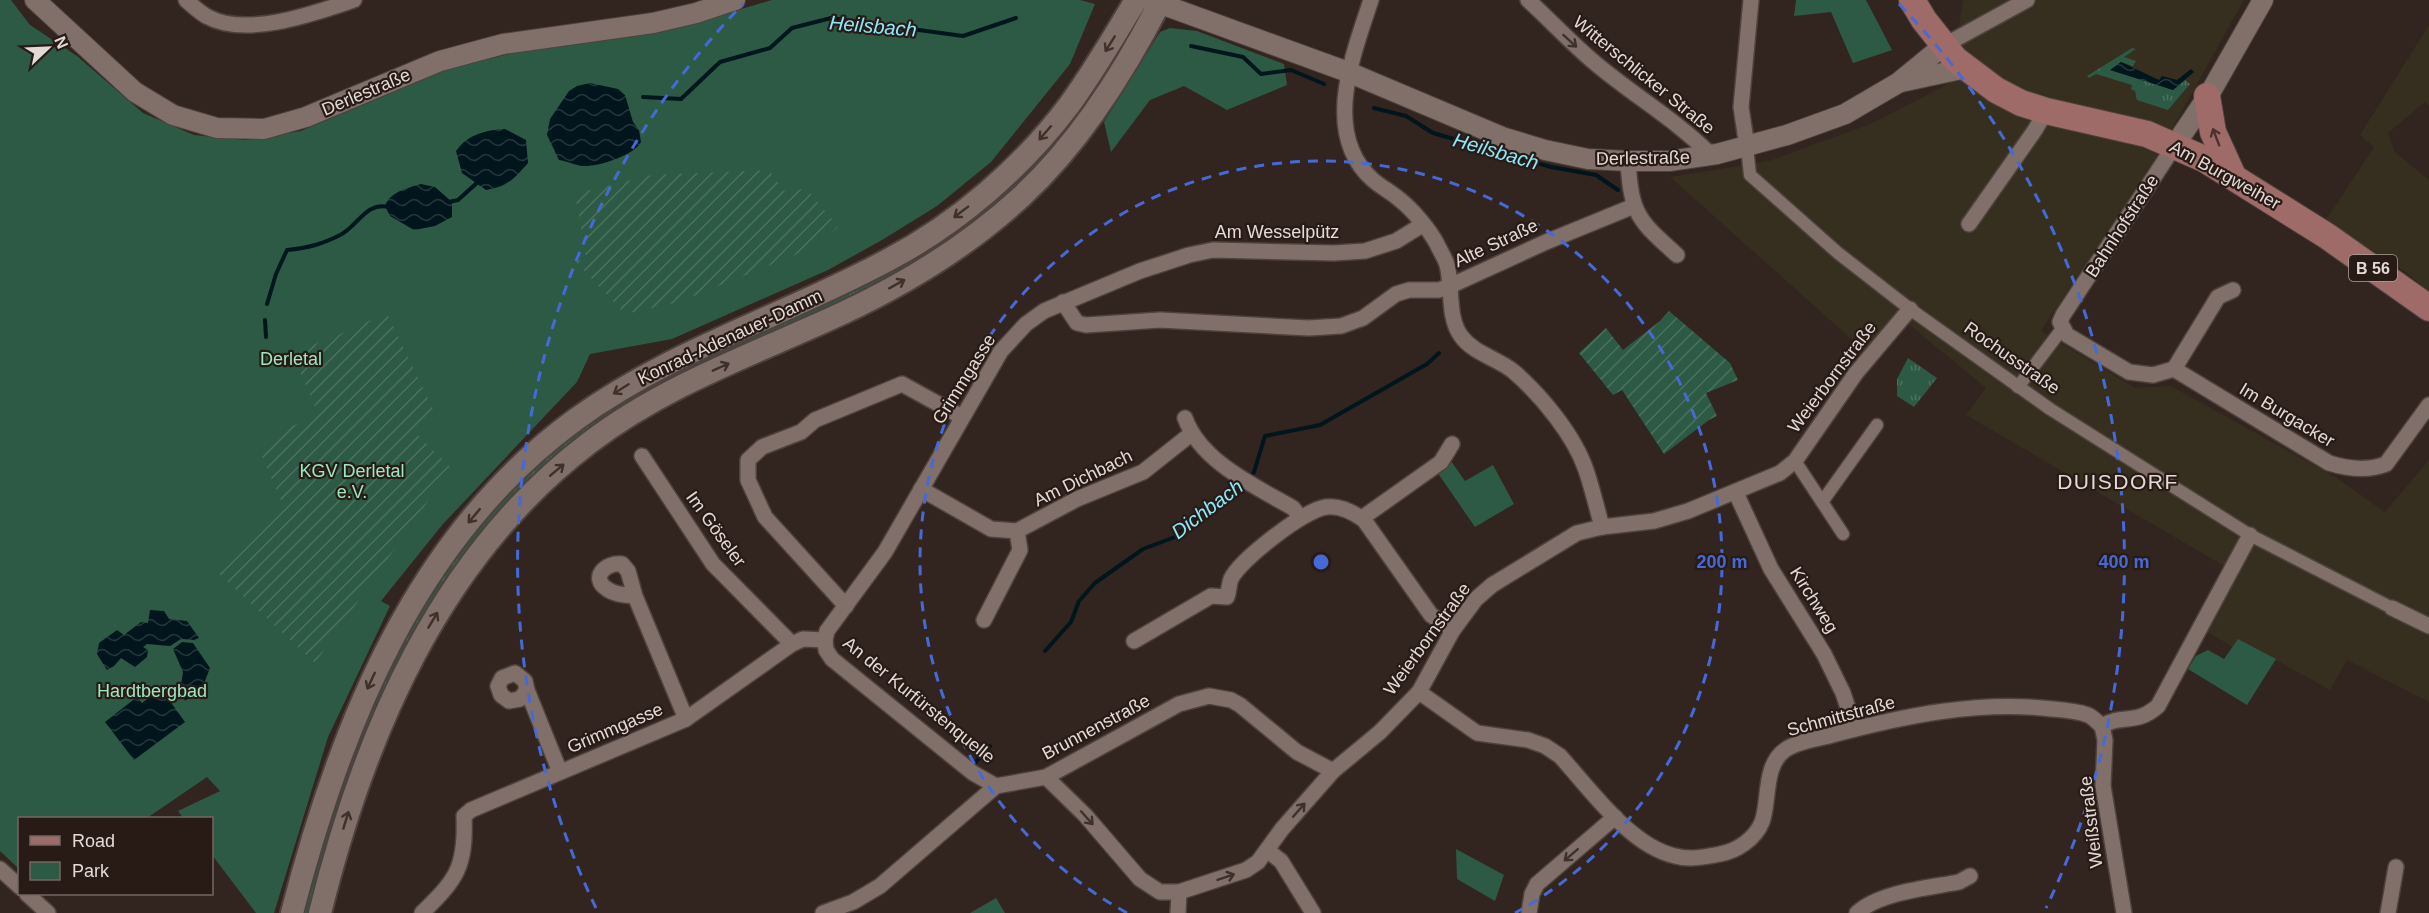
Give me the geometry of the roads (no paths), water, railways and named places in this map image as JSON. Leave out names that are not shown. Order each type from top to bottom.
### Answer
[{"type":"main road","name":"Konrad-Adenauer-Damm","points":[[292,913],[339,757],[377,668],[402,621],[439,561],[489,500],[524,463],[555,436],[622,389],[696,349],[819,295],[890,259],[928,237],[969,206],[1005,174],[1067,107],[1105,52],[1136,0]]},
{"type":"main road","name":"Am Burgweiher","points":[[1912,0],[1943,46],[1966,68],[1996,90],[2021,104],[2147,134],[2175,145],[2233,176],[2327,236],[2429,308]]},
{"type":"main road","name":"Konrad-Adenauer-Damm","points":[[320,913],[355,793],[378,728],[402,675],[437,612],[460,578],[518,507],[544,481],[589,443],[636,411],[693,379],[865,302],[940,260],[987,225],[1024,194],[1083,127],[1108,92],[1157,1]]},
{"type":"main road","points":[[2207,96],[2213,132],[2233,176]]},
{"type":"main road","points":[[329,876],[331,913]]},
{"type":"street","name":"Derlestraße","points":[[35,0],[135,92],[173,114],[217,128],[264,129],[306,117],[440,61],[492,46],[653,23],[696,13],[735,0]]},
{"type":"street","points":[[186,0],[208,18],[230,24],[265,24],[305,17],[354,0]]},
{"type":"street","points":[[1063,302],[1069,315],[1077,323],[1086,325],[1160,320],[1309,328],[1353,323],[1396,294],[1409,290],[1439,290],[1450,286],[1446,263],[1435,241],[1401,200],[1372,179],[1354,158],[1346,130],[1348,72],[1371,0]]},
{"type":"street","name":"Witterschlicker Straße","points":[[1528,0],[1597,65],[1690,134],[1711,155]]},
{"type":"street","name":"Rochusstraße","points":[[1751,0],[1741,107],[1750,175],[1838,253],[1910,309],[2018,387],[2250,535],[2392,608],[2427,622]]},
{"type":"street","points":[[1943,46],[2027,0]]},
{"type":"street","name":"Bahnhofstraße","points":[[2018,387],[2062,328],[2060,322],[2063,315],[2207,96],[2263,0]]},
{"type":"street","name":"Derlestraße","points":[[1157,1],[1348,72],[1502,137],[1545,150],[1588,159],[1669,161],[1747,147],[1845,114],[1898,83],[1943,46]]},
{"type":"street","name":"Derlestraße","points":[[1898,83],[1966,68]]},
{"type":"street","points":[[1969,224],[2046,111]]},
{"type":"street","points":[[1628,161],[1630,193],[1634,206],[1646,227],[1677,255]]},
{"type":"street","name":"Alte Straße","points":[[1602,527],[1585,468],[1571,441],[1547,407],[1525,382],[1510,369],[1472,347],[1460,335],[1455,322],[1450,286],[1546,242],[1634,206]]},
{"type":"street","name":"Am Wesselpütz","points":[[1063,302],[1189,255],[1213,250],[1334,253],[1365,251],[1396,241],[1422,225]]},
{"type":"street","points":[[2062,328],[2067,335],[2129,372],[2153,375],[2174,369],[2218,297],[2233,290]]},
{"type":"street","name":"Grimmgasse","points":[[422,913],[453,880],[461,864],[464,851],[464,816],[471,810],[686,719],[792,644],[803,639],[825,640],[827,630],[885,552],[1001,351],[1026,324],[1063,302]]},
{"type":"street","name":"Weierbornstraße","points":[[1179,892],[1246,870],[1258,862],[1282,829],[1333,771],[1380,732],[1419,692],[1453,630],[1476,599],[1492,585],[1577,533],[1602,527],[1654,521],[1688,511],[1780,473],[1795,461],[1856,373],[1910,309]]},
{"type":"street","name":"Im Burgacker","points":[[2174,369],[2329,463],[2342,467],[2376,468],[2386,464],[2429,405]]},
{"type":"street","points":[[846,606],[765,517],[748,480],[748,460],[762,447],[801,432],[815,420],[902,384],[962,417]]},
{"type":"street","points":[[1185,418],[1191,434],[1216,460],[1293,508],[1300,517]]},
{"type":"street","points":[[1822,502],[1877,425]]},
{"type":"street","name":"Am Dichbach","points":[[1017,531],[1059,507],[1143,472],[1191,434]]},
{"type":"street","points":[[1362,518],[1441,462],[1452,444]]},
{"type":"street","name":"Im Göseler","points":[[642,456],[713,564],[792,644]]},
{"type":"street","points":[[1795,461],[1843,534]]},
{"type":"street","points":[[921,489],[991,529],[1017,531],[1020,550],[984,620]]},
{"type":"street","name":"Kirchweg","points":[[1736,493],[1772,569],[1824,654],[1843,693],[1855,729]]},
{"type":"street","points":[[1134,641],[1211,596],[1227,597],[1232,577],[1260,548],[1300,517],[1326,507],[1342,509],[1362,518],[1431,615],[1453,630]]},
{"type":"street","points":[[2102,726],[2114,719],[2136,719],[2147,715],[2158,706],[2250,535]]},
{"type":"street","name":"Grimmgasse","points":[[636,596],[686,719]]},
{"type":"street","name":"An der Kurfürstenquelle","points":[[825,640],[826,650],[832,659],[973,773],[996,786]]},
{"type":"street","name":"Grimmgasse","points":[[526,690],[560,772]]},
{"type":"street","name":"Schmittstraße","points":[[1419,692],[1477,733],[1527,740],[1545,746],[1560,756],[1637,838],[1667,854],[1695,858],[1724,853],[1740,847],[1753,836],[1762,822],[1772,769],[1777,758],[1786,749],[1797,745],[1855,729],[1932,713],[2031,706],[2089,716],[2102,726]]},
{"type":"street","name":"Brunnenstraße","points":[[996,786],[1046,777],[1179,704],[1209,696],[1231,700],[1240,705],[1297,752],[1333,771]]},
{"type":"street","name":"Weißstraße","points":[[2102,726],[2105,740],[2103,786],[2124,913]]},
{"type":"street","points":[[1046,777],[1084,815],[1140,879],[1160,892],[1179,892],[1178,913]]},
{"type":"street","points":[[824,913],[853,902],[880,886],[996,786]]},
{"type":"street","points":[[1529,913],[1532,894],[1537,884],[1615,817]]},
{"type":"street","points":[[1268,851],[1281,861],[1313,913]]},
{"type":"street","points":[[2388,913],[2397,867]]},
{"type":"street","points":[[0,869],[18,884]]},
{"type":"street","points":[[1857,913],[1865,906],[1882,899],[1959,882],[1970,876]]},
{"type":"street","points":[[28,895],[48,913]]},
{"type":"water","points":[[2121,62],[2159,80],[2162,76],[2177,80],[2191,69],[2194,72],[2173,90],[2110,70]]},
{"type":"water","points":[[590,83],[618,89],[625,95],[633,122],[639,130],[641,142],[631,152],[614,160],[582,166],[559,160],[547,135],[550,119],[569,91],[577,86]]},
{"type":"water","points":[[505,129],[526,140],[528,163],[510,181],[486,190],[462,173],[456,151],[465,141],[477,134]]},
{"type":"water","points":[[421,184],[435,187],[452,202],[452,217],[435,226],[414,230],[390,216],[385,206],[395,194]]},
{"type":"water","points":[[150,610],[164,611],[169,619],[187,621],[199,638],[181,639],[170,646],[147,644],[143,647],[148,650],[147,657],[135,667],[121,658],[107,670],[97,654],[99,643],[117,630],[124,635],[141,622],[148,623]]},
{"type":"water","points":[[182,642],[193,643],[210,668],[201,691],[185,701],[176,689],[181,685],[183,672],[173,649]]},
{"type":"water","points":[[161,689],[185,722],[134,760],[105,722],[137,697],[142,703]]},
{"type":"waterway","name":"Heilsbach","points":[[643,97],[681,99],[720,62],[770,48],[792,28],[831,18],[963,36],[1016,18]]},
{"type":"waterway","name":"Heilsbach","points":[[1191,46],[1243,57],[1261,74],[1291,70],[1324,84]]},
{"type":"waterway","name":"Heilsbach","points":[[1374,108],[1406,116],[1433,133],[1551,167],[1596,175],[1618,190]]},
{"type":"waterway","name":"Heilsbach","points":[[449,202],[458,200],[479,181]]},
{"type":"waterway","name":"Heilsbach","points":[[267,304],[276,274],[287,250],[309,247],[328,240],[348,230],[374,208],[389,207]]},
{"type":"waterway","name":"Heilsbach","points":[[265,320],[266,337]]},
{"type":"waterway","name":"Dichbach","points":[[1249,478],[1254,472],[1265,436],[1320,425],[1427,364],[1439,353]]},
{"type":"waterway","name":"Dichbach","points":[[1045,651],[1071,622],[1079,601],[1095,583],[1143,549],[1175,537],[1208,505],[1244,484]]},
{"type":"waterway","name":"Dichbach","points":[[974,764],[990,746]]},
{"type":"district","name":"DUISDORF","points":[[2118,482]]},
{"type":"park label","name":"Derletal","points":[[291,359]]},
{"type":"park label","name":"KGV Derletal e.V.","points":[[352,481]]},
{"type":"park label","name":"Hardtbergbad","points":[[152,691]]}]
